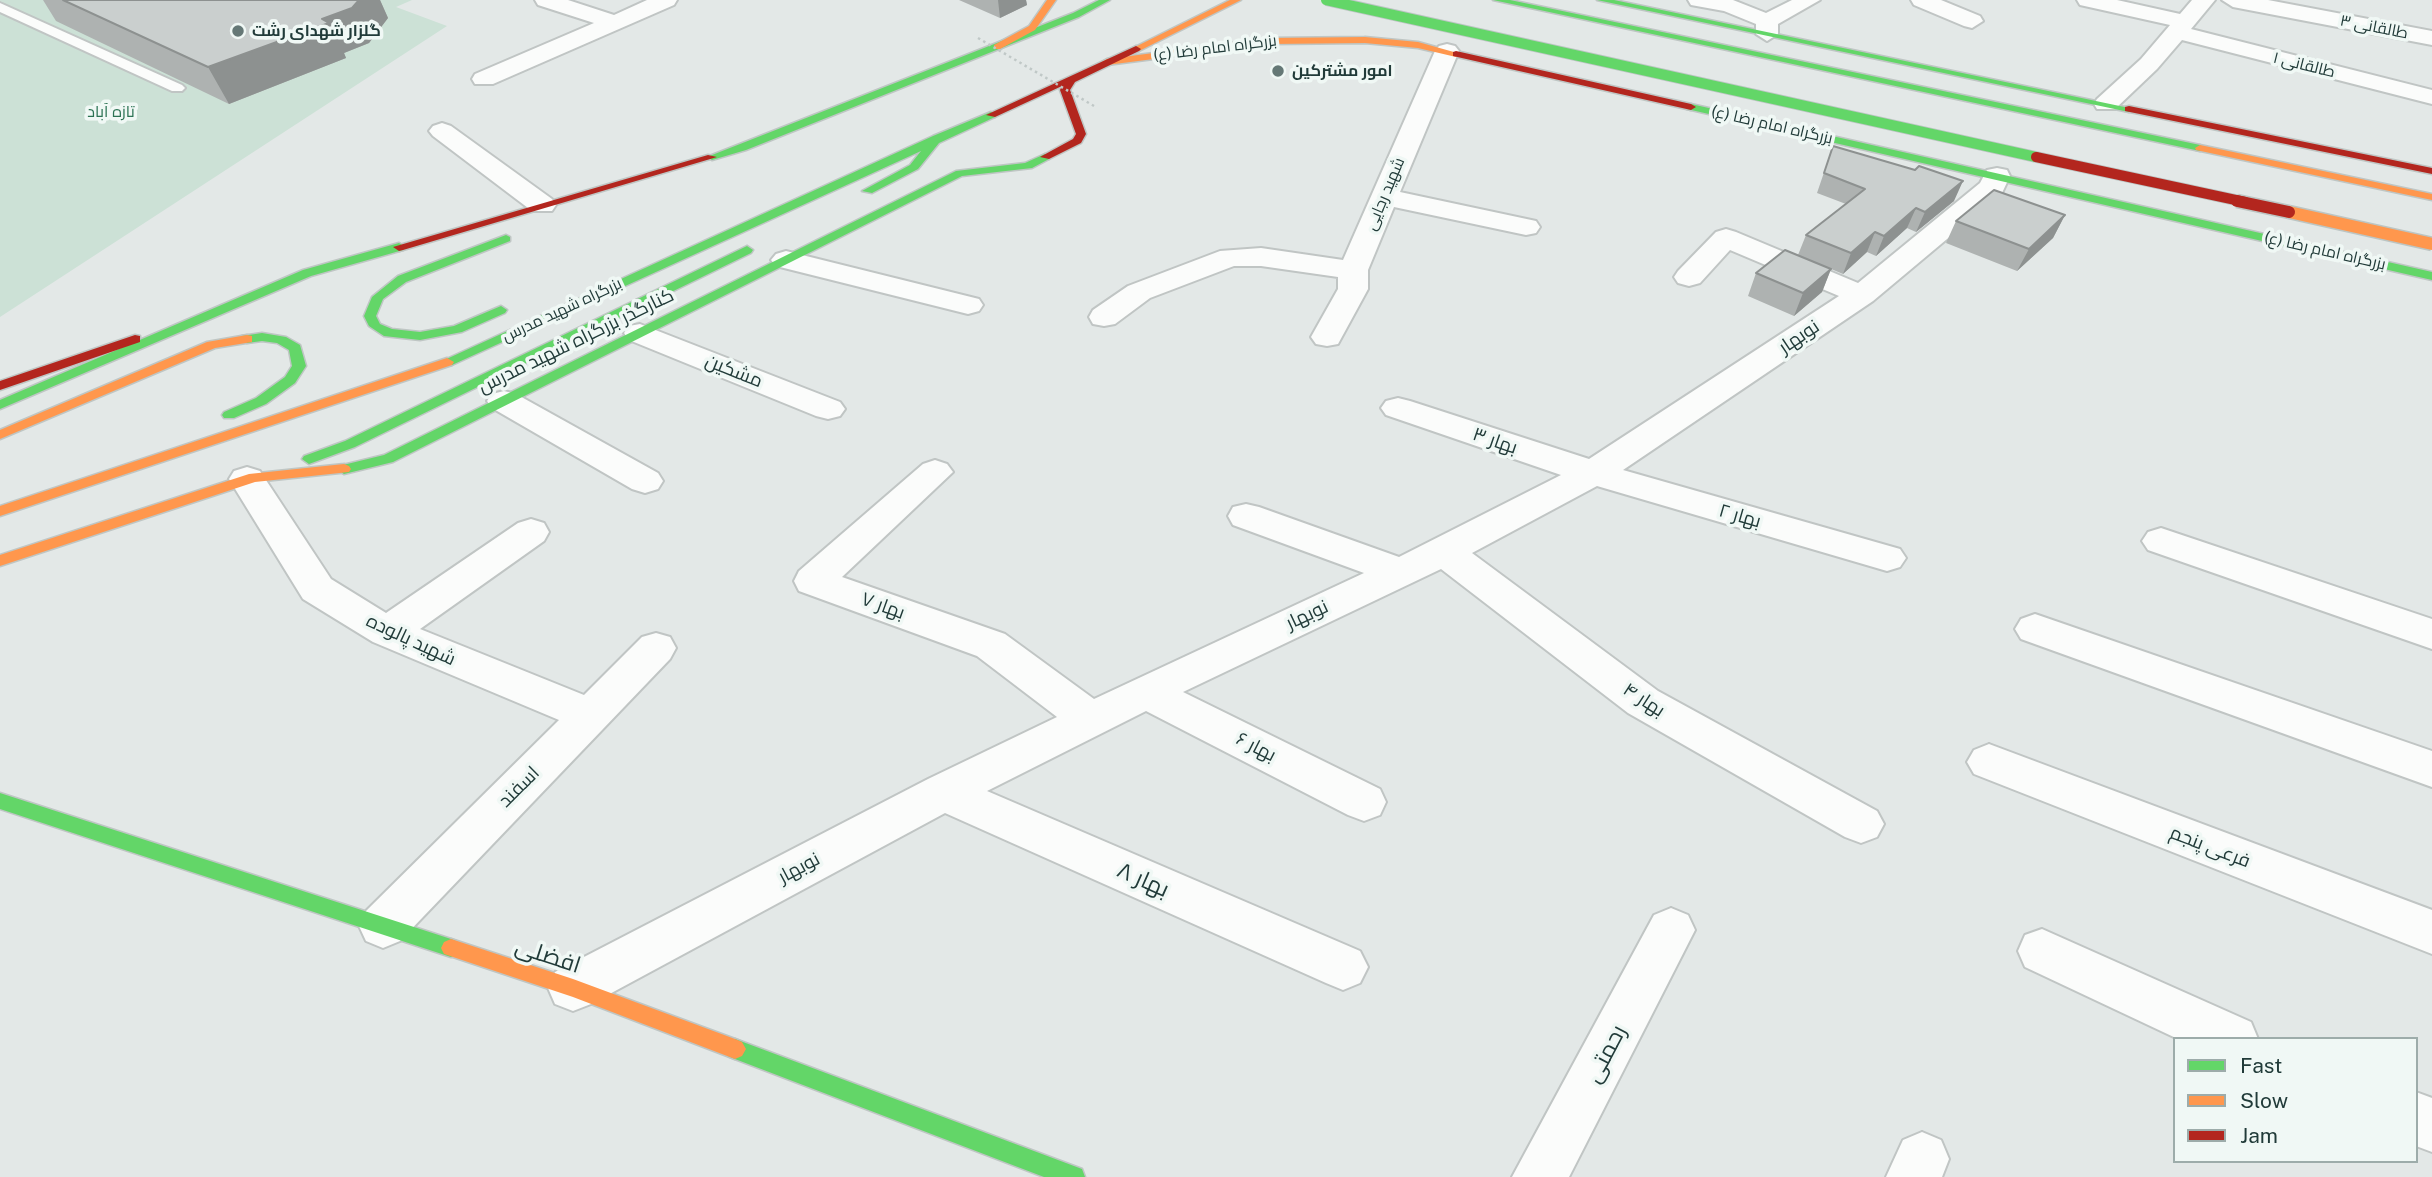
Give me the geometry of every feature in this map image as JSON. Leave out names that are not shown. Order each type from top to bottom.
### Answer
[{"type":"main road","points":[[984,44],[1032,28],[1044,15],[1052,0]]},
{"type":"main road","points":[[0,405],[318,269],[550,212],[766,140],[984,44],[1106,0]]},
{"type":"main road","points":[[1107,62],[1237,0]]},
{"type":"main road","name":"بزرگراه امام رضا (ع)","points":[[1326,0],[2432,244]]},
{"type":"main road","points":[[1333,0],[1338,13],[1354,26],[1387,38],[1437,49]]},
{"type":"main road","points":[[1497,0],[2432,197]]},
{"type":"main road","points":[[1601,0],[1767,28],[2106,104],[2432,171]]},
{"type":"main road","name":"بزرگراه امام رضا (ع)","points":[[1107,62],[1280,40],[1365,40],[1437,49],[2432,276]]},
{"type":"main road","name":"بزرگراه شهید مدرس","points":[[0,509],[438,366],[1107,62]]},
{"type":"main road","name":"کنارگذر بزرگراه شهید مدرس","points":[[0,561],[247,479],[372,465],[960,173],[1028,166],[1077,141],[1081,134],[1065,90],[1071,80],[1084,72]]},
{"type":"main road","points":[[855,197],[914,167],[937,138]]},
{"type":"main road","points":[[796,186],[863,172]]},
{"type":"main road","points":[[518,234],[402,279],[377,297],[370,316],[375,326],[389,333],[421,336],[457,329],[519,302]]},
{"type":"main road","points":[[247,479],[350,444],[757,245]]},
{"type":"main road","points":[[0,386],[237,304]]},
{"type":"main road","points":[[0,435],[212,345],[262,337],[281,340],[298,353],[299,366],[290,380],[261,401],[0,509]]},
{"type":"main road","name":"افضلی","points":[[0,801],[573,988],[1074,1177]]},
{"type":"street","points":[[547,0],[614,22]]},
{"type":"street","points":[[484,79],[666,0]]},
{"type":"street","points":[[1699,0],[1730,5],[1767,28],[1809,0]]},
{"type":"street","points":[[1922,0],[1972,21]]},
{"type":"street","name":"طالقانی ۱","points":[[2088,0],[2432,97]]},
{"type":"street","points":[[2106,104],[2149,64],[2204,0]]},
{"type":"street","name":"طالقانی ۳","points":[[2233,0],[2432,38]]},
{"type":"street","name":"شهید رجایی","points":[[1327,337],[1353,289],[1353,271],[1384,197],[1437,49]]},
{"type":"street","points":[[442,131],[550,212]]},
{"type":"street","name":"نوبهار","points":[[573,988],[944,792],[1090,719],[1444,552],[1592,473],[1863,295],[1992,187],[1997,176]]},
{"type":"street","points":[[1384,197],[1526,227]]},
{"type":"street","points":[[1689,277],[1726,238],[1863,295]]},
{"type":"street","points":[[1104,317],[1139,292],[1230,257],[1261,257],[1353,271]]},
{"type":"street","points":[[786,261],[968,305]]},
{"type":"street","name":"مشکین","points":[[640,333],[828,409]]},
{"type":"street","points":[[504,401],[645,481]]},
{"type":"street","name":"بهار ۳","points":[[1398,408],[1592,473]]},
{"type":"street","name":"بهار ۷","points":[[935,472],[813,581],[991,645],[1090,719]]},
{"type":"street","name":"بهار ۲","points":[[1592,473],[1887,558]]},
{"type":"street","name":"شهید پالوده","points":[[247,479],[317,589],[387,632],[590,715]]},
{"type":"street","points":[[1247,516],[1399,572]]},
{"type":"street","points":[[387,632],[531,532]]},
{"type":"street","points":[[2161,541],[2432,634]]},
{"type":"street","name":"بهار ۴","points":[[1444,552],[1643,702],[1860,824]]},
{"type":"street","points":[[2035,629],[2432,769]]},
{"type":"street","name":"اسفند","points":[[383,926],[656,648]]},
{"type":"street","name":"بهار ۶","points":[[1147,693],[1364,802]]},
{"type":"street","name":"فرعی پنجم","points":[[1989,762],[2432,932]]},
{"type":"street","name":"بهار ۸","points":[[944,792],[1343,967]]},
{"type":"street","name":"رحمتی","points":[[1540,1177],[1671,930]]},
{"type":"street","points":[[2042,951],[2229,1037]]},
{"type":"lane","points":[[0,7],[177,88]]},
{"type":"path","points":[[984,44],[1094,106]]},
{"type":"green space","name":"تازه آباد","points":[[0,0],[412,0],[396,7],[447,26],[0,317]]},
{"type":"building","points":[[63,0],[359,0],[352,8],[322,19],[329,23],[208,67]]},
{"type":"building","points":[[1833,146],[1915,170],[1919,166],[1963,181],[1925,212],[1916,208],[1884,236],[1875,232],[1851,253],[1806,235],[1865,189],[1824,173]]},
{"type":"building","points":[[1994,190],[2065,215],[2029,249],[1956,221]]},
{"type":"building","points":[[1785,250],[1831,269],[1803,293],[1756,273]]},
{"type":"traffic: fast","points":[[712,157],[742,148],[1076,15],[1106,0]]},
{"type":"traffic: fast","points":[[1326,0],[2036,157]]},
{"type":"traffic: fast","points":[[1497,0],[2200,148]]},
{"type":"traffic: fast","points":[[1601,0],[2129,109]]},
{"type":"traffic: fast","points":[[1691,107],[2432,276]]},
{"type":"traffic: fast","points":[[447,362],[991,115]]},
{"type":"traffic: fast","points":[[868,191],[914,167],[937,138]]},
{"type":"traffic: fast","points":[[344,469],[388,459],[960,173],[1028,166],[1045,157]]},
{"type":"traffic: fast","points":[[501,310],[457,329],[420,336],[389,333],[375,326],[370,316],[378,297],[402,279],[506,239]]},
{"type":"traffic: fast","points":[[0,405],[307,273],[399,247]]},
{"type":"traffic: fast","points":[[309,459],[350,444],[747,250]]},
{"type":"traffic: fast","points":[[229,415],[261,401],[290,380],[299,366],[295,348],[281,340],[262,337],[247,339]]},
{"type":"traffic: fast","points":[[0,801],[451,948]]},
{"type":"traffic: fast","points":[[735,1049],[1074,1177]]},
{"type":"traffic: slow","points":[[997,47],[1032,28],[1052,0]]},
{"type":"traffic: slow","points":[[1136,49],[1237,0]]},
{"type":"traffic: slow","points":[[1107,62],[1270,41],[1365,40],[1418,45],[1456,54]]},
{"type":"traffic: slow","points":[[2200,148],[2432,197]]},
{"type":"traffic: slow","points":[[2289,212],[2432,244]]},
{"type":"traffic: slow","points":[[0,435],[212,345],[247,339]]},
{"type":"traffic: slow","points":[[0,511],[447,362]]},
{"type":"traffic: slow","points":[[0,561],[254,477],[344,469]]},
{"type":"traffic: slow","points":[[451,948],[573,988],[735,1049]]},
{"type":"traffic: jam","points":[[991,115],[1136,49]]},
{"type":"traffic: jam","points":[[1456,54],[1691,107]]},
{"type":"traffic: jam","points":[[1045,157],[1077,141],[1081,134],[1065,90],[1071,80],[1084,72]]},
{"type":"traffic: jam","points":[[2129,109],[2432,171]]},
{"type":"traffic: jam","points":[[399,247],[712,157]]},
{"type":"traffic: jam","points":[[2036,157],[2289,212]]},
{"type":"traffic: jam","points":[[0,386],[135,339]]},
{"type":"place","name":"گلزار شهدای رشت","points":[[238,31]]},
{"type":"place","name":"امور مشترکین","points":[[1278,71]]}]
